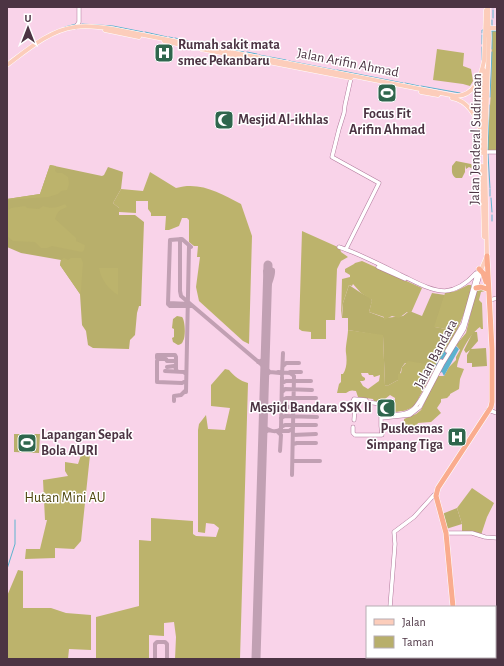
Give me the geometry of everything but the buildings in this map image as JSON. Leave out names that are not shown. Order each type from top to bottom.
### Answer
[{"type":"highway","points":[[447,550],[435,494],[488,409],[492,405],[493,398],[487,256]]},
{"type":"highway","points":[[480,270],[486,279],[490,303]]},
{"type":"highway","points":[[475,287],[487,289]]},
{"type":"highway","points":[[435,494],[446,533],[452,606]]},
{"type":"main road","name":"Jalan Jenderal Sudirman","points":[[480,270],[484,254],[484,152],[488,28],[487,7]]},
{"type":"main road","name":"Jalan Jenderal Sudirman","points":[[480,270],[487,256],[482,136],[485,101],[484,60],[487,7]]},
{"type":"main road","name":"Jalan Arifin Ahmad","points":[[7,65],[48,37],[82,26],[101,27],[274,62],[456,96],[463,96],[470,92],[476,85],[482,73],[484,60]]},
{"type":"main road","points":[[488,28],[497,28]]},
{"type":"main road","name":"Jalan Arifin Ahmad","points":[[7,68],[46,41],[67,32],[77,29],[120,31]]},
{"type":"main road","name":"Jalan Arifin Ahmad","points":[[274,62],[351,80],[381,82],[461,100],[472,112],[480,128],[482,136]]},
{"type":"street","points":[[76,27],[79,22],[79,7]]},
{"type":"street","points":[[79,22],[82,26]]},
{"type":"street","points":[[346,249],[379,183],[332,157],[351,80]]},
{"type":"street","points":[[484,152],[497,152]]},
{"type":"street","points":[[339,247],[346,249],[360,258],[413,281],[436,289],[450,290],[462,285],[480,270]]},
{"type":"street","points":[[413,281],[430,290],[444,293],[454,291],[469,283],[480,270]]},
{"type":"street","name":"Jalan Bandara","points":[[381,418],[410,415],[420,407],[467,316],[480,270]]},
{"type":"street","name":"Jalan Bandara","points":[[475,287],[476,276]]},
{"type":"street","points":[[469,283],[475,287]]},
{"type":"street","points":[[490,303],[497,298]]},
{"type":"street","name":"Jalan Bandara","points":[[381,413],[404,414],[412,410],[427,391]]},
{"type":"street","points":[[354,400],[366,400],[367,402],[381,404],[380,433]]},
{"type":"street","points":[[354,407],[354,420]]},
{"type":"street","points":[[488,409],[497,413]]},
{"type":"street","points":[[354,427],[355,431],[358,433],[380,433],[356,435],[353,433],[354,427]]},
{"type":"street","points":[[390,606],[395,548],[394,532],[414,517],[435,494]]},
{"type":"street","points":[[446,533],[468,532],[485,537],[497,538]]},
{"type":"green space","points":[[492,31],[497,31],[497,151],[487,151],[491,91]]},
{"type":"green space","points":[[437,49],[464,53],[463,66],[471,69],[473,81],[470,86],[433,80]]},
{"type":"green space","points":[[456,161],[471,164],[473,169],[469,167],[466,169],[465,165],[465,172],[462,178],[456,178],[453,174],[452,166]]},
{"type":"green space","points":[[50,165],[102,176],[108,167],[123,172],[121,189],[113,203],[119,208],[119,215],[135,215],[144,222],[141,306],[139,306],[137,313],[135,335],[130,340],[129,349],[93,348],[88,345],[86,331],[82,325],[80,294],[60,265],[61,260],[21,253],[7,247],[7,199],[40,194]]},
{"type":"green space","points":[[50,165],[56,166],[55,171],[57,173],[62,173],[68,177],[69,184],[67,190],[48,197],[7,200],[40,194]]},
{"type":"green space","points":[[150,172],[176,188],[185,186],[202,187],[218,192],[241,204],[252,236],[249,344],[243,341],[199,301],[196,287],[200,257],[197,257],[198,246],[194,246],[189,242],[189,220],[187,218],[182,218],[179,226],[165,230],[166,216],[151,216],[148,209],[148,201],[136,201],[136,213],[119,212],[119,208],[113,203],[121,189],[143,191]]},
{"type":"green space","points":[[65,204],[67,207],[57,214],[55,219],[76,238],[76,241],[85,245],[82,252],[52,246],[41,248],[35,242],[13,241],[7,236],[7,211],[11,208],[25,206],[27,208],[39,209],[43,206],[54,208]]},
{"type":"green space","points":[[302,231],[340,248],[341,252],[348,257],[341,261],[337,269],[335,320],[326,320],[326,339],[311,339],[311,332],[302,331],[299,329]]},
{"type":"green space","points":[[64,258],[68,260],[71,258],[81,258],[83,263],[80,294],[60,265],[61,260]]},
{"type":"green space","points":[[362,261],[422,288],[411,313],[407,312],[399,318],[392,316],[384,320],[384,317],[369,312],[372,300],[361,293],[353,284],[352,286],[349,285],[343,303],[341,318],[342,279],[350,277],[350,275],[345,272],[345,269]]},
{"type":"green space","points":[[99,268],[118,268],[118,295],[111,290],[101,276]]},
{"type":"green space","points":[[349,285],[371,298],[372,301],[369,312],[385,318],[403,316],[408,312],[422,316],[432,293],[445,295],[435,327],[457,331],[435,366],[429,368],[419,363],[405,363],[402,367],[398,380],[387,386],[385,385],[383,336],[348,330],[348,318],[342,318],[343,303]]},
{"type":"green space","points":[[471,285],[471,288],[467,306],[457,331],[434,327],[445,293],[456,291]]},
{"type":"green space","points":[[479,286],[485,291],[481,292],[479,300],[482,303],[483,329],[480,327],[476,330],[465,345],[460,356],[457,367],[464,369],[460,379],[459,389],[450,394],[447,398],[441,399],[441,402],[437,408],[441,413],[431,422],[418,423],[414,430],[412,430],[411,434],[404,434],[404,419],[421,410],[437,376],[444,376],[449,367],[456,360],[460,350],[456,345],[466,333],[474,299]]},
{"type":"green space","points":[[177,316],[182,317],[185,328],[183,342],[178,345],[173,342],[172,338],[174,337],[174,329],[172,328],[173,319]]},
{"type":"green space","points":[[348,330],[383,335],[385,385],[387,386],[398,380],[398,374],[401,373],[402,367],[408,361],[425,364],[425,367],[429,368],[436,366],[415,405],[408,410],[394,412],[395,398],[390,395],[384,401],[374,401],[373,399],[358,397],[356,391],[352,390],[346,393],[337,393],[341,382],[341,374],[343,374],[346,367]],"holes":[[[361,373],[368,373],[374,377],[380,375],[379,381],[368,389],[363,386],[360,381],[365,380]]]},
{"type":"green space","points":[[473,332],[477,332],[478,341],[471,349],[486,348],[487,366],[472,367],[472,363],[467,363],[467,355],[470,350],[466,353],[464,350]]},
{"type":"green space","points":[[225,369],[229,370],[240,380],[248,383],[240,659],[175,659],[176,637],[174,622],[164,623],[164,636],[149,635],[149,659],[96,659],[96,617],[139,606],[139,540],[151,541],[151,518],[193,521],[193,534],[196,536],[216,537],[219,528],[214,524],[206,523],[205,533],[198,532],[198,430],[199,424],[206,415],[208,429],[225,430],[230,408],[211,406],[211,385]]},
{"type":"green space","name":"Lapangan Sepak Bola AURI","points":[[14,434],[40,434],[39,453],[14,452]]},
{"type":"green space","name":"Hutan Mini AU","points":[[81,455],[90,455],[81,541],[74,549],[55,548],[55,558],[25,559],[26,549],[40,549],[47,520],[45,520],[43,480],[68,476],[65,471],[65,462],[78,464]]},
{"type":"green space","points":[[472,488],[494,503],[487,517],[481,535],[462,531],[462,524],[457,508]]},
{"type":"green space","points":[[457,508],[462,524],[446,529],[442,514]]},
{"type":"green space","points":[[18,570],[23,571],[23,608],[51,608],[66,613],[91,615],[91,650],[69,649],[68,659],[7,659],[7,596]]},
{"type":"water","points":[[449,344],[455,347],[456,346],[459,349],[444,376],[442,372],[439,373],[435,369],[435,366]]},
{"type":"waterway","points":[[493,10],[493,18]]},
{"type":"waterway","points":[[492,20],[492,27]]},
{"type":"waterway","points":[[65,27],[76,24]]},
{"type":"waterway","points":[[82,24],[113,26],[143,32]]},
{"type":"waterway","points":[[482,33],[482,30],[484,30]]},
{"type":"waterway","points":[[491,31],[497,31]]},
{"type":"waterway","points":[[492,31],[492,49]]},
{"type":"waterway","points":[[145,32],[167,37]]},
{"type":"waterway","points":[[482,35],[482,44]]},
{"type":"waterway","points":[[169,37],[173,38]]},
{"type":"waterway","points":[[175,38],[179,39]]},
{"type":"waterway","points":[[182,40],[203,44]]},
{"type":"waterway","points":[[206,44],[233,50]]},
{"type":"waterway","points":[[482,47],[482,60]]},
{"type":"waterway","points":[[235,50],[244,52]]},
{"type":"waterway","points":[[247,52],[257,54]]},
{"type":"waterway","points":[[490,97],[492,52]]},
{"type":"waterway","points":[[259,55],[286,60]]},
{"type":"waterway","points":[[289,61],[335,70]]},
{"type":"waterway","points":[[337,70],[403,83]]},
{"type":"waterway","points":[[405,83],[419,86]]},
{"type":"waterway","points":[[421,86],[460,93]]},
{"type":"waterway","points":[[488,150],[489,105]]},
{"type":"waterway","points":[[488,154],[490,188]]},
{"type":"waterway","points":[[490,189],[490,196]]},
{"type":"waterway","points":[[491,198],[492,212]]},
{"type":"waterway","points":[[492,215],[492,221]]},
{"type":"waterway","points":[[7,569],[15,544],[15,520]]},
{"type":"taxiway","points":[[180,239],[181,296],[262,365],[265,370]]},
{"type":"taxiway","points":[[190,306],[170,306],[168,304],[170,240],[182,239],[191,247]]},
{"type":"taxiway","points":[[186,392],[189,246]]},
{"type":"taxiway","points":[[267,282],[265,271],[269,268],[273,270],[273,273],[267,294]]},
{"type":"taxiway","points":[[168,303],[190,304]]},
{"type":"taxiway","points":[[282,375],[283,353]]},
{"type":"taxiway","points":[[177,371],[175,355],[157,355],[157,382],[182,383],[186,381]]},
{"type":"taxiway","points":[[158,359],[166,359],[167,361],[176,362]]},
{"type":"taxiway","points":[[258,362],[265,359]]},
{"type":"taxiway","points":[[283,366],[286,363],[299,363]]},
{"type":"taxiway","points":[[167,367],[174,366],[176,368]]},
{"type":"taxiway","points":[[265,368],[270,372],[280,373]]},
{"type":"taxiway","points":[[165,371],[184,372],[186,374]]},
{"type":"taxiway","points":[[265,378],[270,372]]},
{"type":"taxiway","points":[[278,372],[290,373],[294,376],[292,475]]},
{"type":"taxiway","points":[[290,372],[301,372]]},
{"type":"taxiway","points":[[263,424],[265,428],[270,430],[277,431],[281,429],[282,377]]},
{"type":"taxiway","points":[[282,383],[286,381],[311,381]]},
{"type":"taxiway","points":[[282,392],[285,389],[312,390]]},
{"type":"taxiway","points":[[174,401],[174,396],[181,395],[185,391]]},
{"type":"taxiway","points":[[282,401],[286,398],[316,398]]},
{"type":"taxiway","points":[[282,410],[285,407],[317,407]]},
{"type":"taxiway","points":[[281,418],[285,416],[317,417]]},
{"type":"taxiway","points":[[281,427],[285,425],[316,425]]},
{"type":"taxiway","points":[[280,451],[281,435],[277,431],[289,431],[293,428]]},
{"type":"taxiway","points":[[263,437],[265,432],[269,430]]},
{"type":"taxiway","points":[[293,435],[316,434]]},
{"type":"taxiway","points":[[293,444],[316,443]]},
{"type":"taxiway","points":[[293,461],[320,461]]},
{"type":"taxiway","points":[[155,659],[155,644],[157,642],[165,642],[167,644],[167,659]]},
{"type":"runway","points":[[256,659],[268,265]]},
{"type":"tunnel","points":[[353,401],[353,407]]},
{"type":"place","name":"Rumah sakit mata smec Pekanbaru","points":[[164,53]]},
{"type":"place","name":"Focus Fit Arifin Ahmad","points":[[387,93]]},
{"type":"place","name":"Mesjid Al-ikhlas","points":[[224,120]]},
{"type":"place","name":"Mesjid Bandara SSK II","points":[[386,408]]},
{"type":"place","name":"Puskesmas Simpang Tiga","points":[[457,437]]},
{"type":"place","name":"Lapangan Sepak Bola AURI","points":[[27,443]]}]
